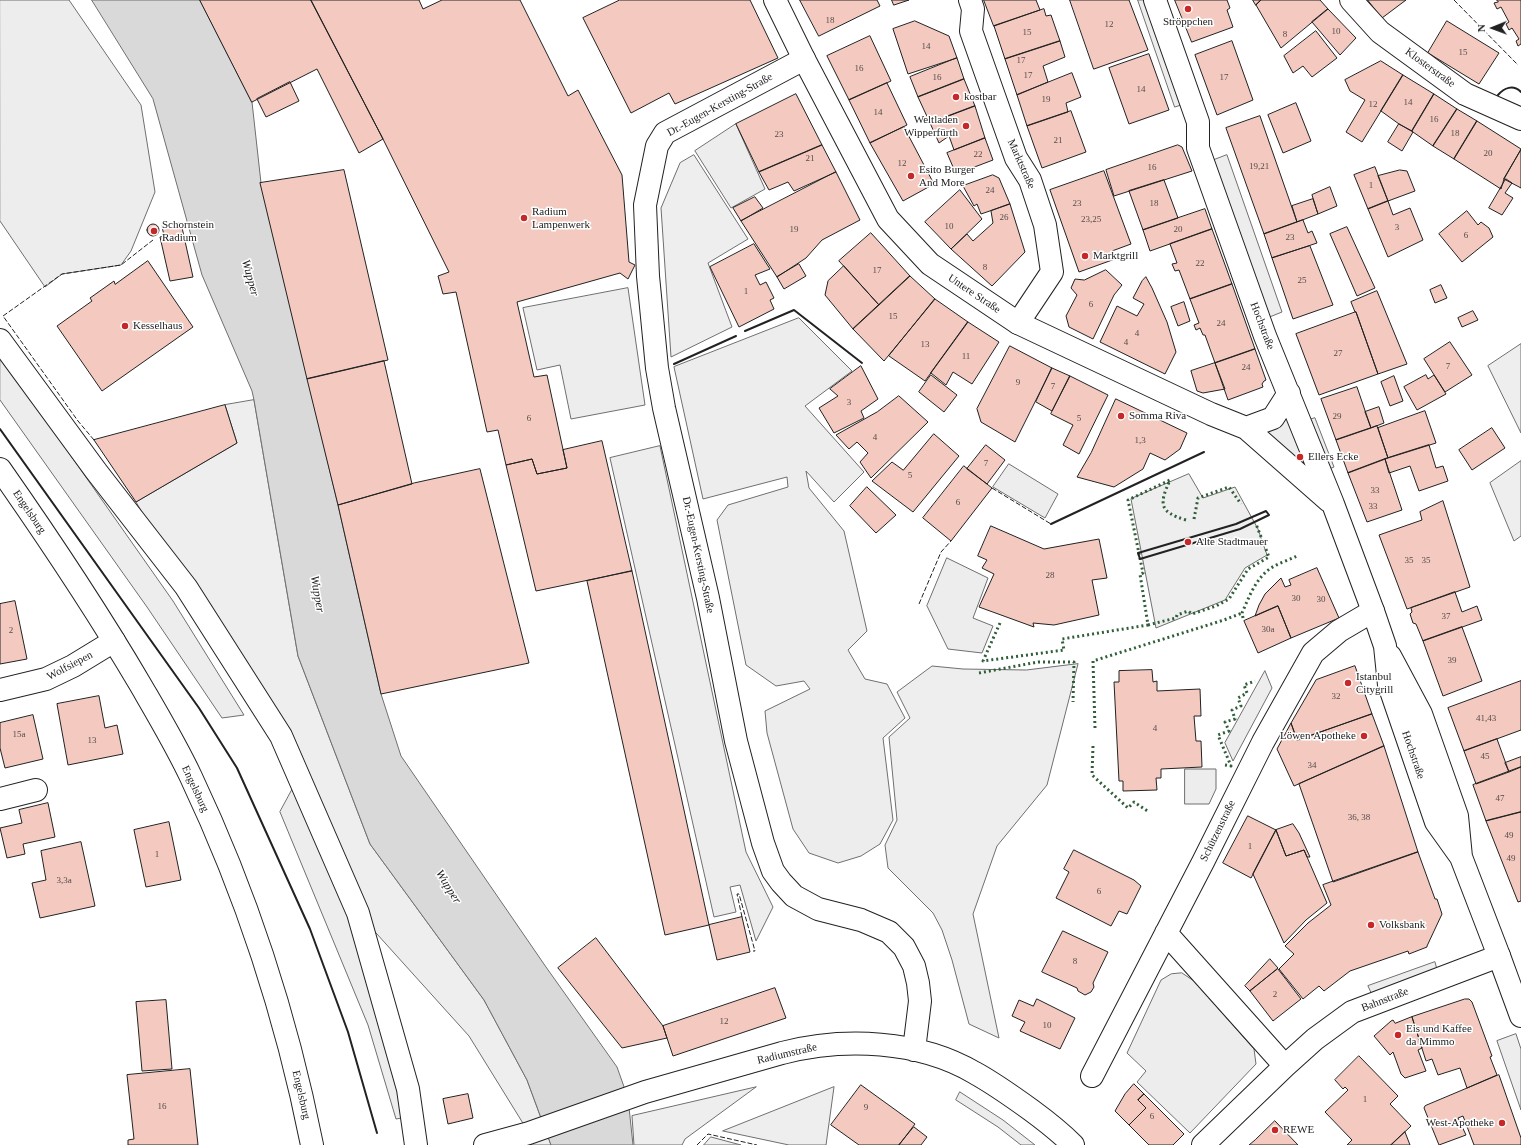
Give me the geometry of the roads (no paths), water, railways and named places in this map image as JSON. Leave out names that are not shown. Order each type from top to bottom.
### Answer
[{"type":"street","name":"Untere Straße","points":[[775,0],[804,59],[888,219],[930,264],[1018,323],[1211,414],[1246,428],[1333,504]]},
{"type":"street","name":"Marktstraße","points":[[970,0],[973,9],[971,31],[1016,158],[1030,180],[1045,225],[1052,272],[1018,323]]},
{"type":"street","name":"Hochstraße","points":[[1155,0],[1198,122],[1198,148],[1265,336],[1333,504],[1385,646],[1421,714],[1457,816],[1461,857],[1521,1016]]},
{"type":"street","name":"Klosterstraße","points":[[1351,0],[1380,32],[1465,94],[1521,119]]},
{"type":"street","name":"Dr.-Eugen-Kersting-Straße","points":[[804,59],[665,133],[656,146],[645,205],[648,276],[657,368],[664,408],[708,598],[736,741],[763,843],[773,871],[794,896],[818,909],[861,920],[889,932],[904,947],[914,966],[920,1001],[914,1050]]},
{"type":"street","points":[[0,340],[96,471],[186,587],[280,736],[358,913],[408,1089],[416,1145]]},
{"type":"street","points":[[1246,428],[1273,418],[1289,393]]},
{"type":"street","name":"Engelsburg","points":[[0,469],[39,525],[114,641],[158,715],[190,776],[221,847],[252,926],[274,993],[292,1058],[312,1145]]},
{"type":"street","name":"Schützenstraße","points":[[1092,1076],[1263,742],[1313,653],[1339,632],[1373,611]]},
{"type":"street","name":"Wolfsiepen","points":[[0,690],[46,679],[73,666],[114,641]]},
{"type":"street","points":[[0,798],[36,790]]},
{"type":"street","points":[[1166,932],[1285,1066]]},
{"type":"street","name":"Bahnstraße","points":[[1204,1145],[1315,1039],[1352,1012],[1498,956]]},
{"type":"street","name":"Radiumstraße","points":[[485,1145],[529,1133],[646,1092],[798,1049],[835,1044],[862,1044],[914,1050],[946,1060],[974,1072],[1016,1098],[1060,1132],[1073,1145]]},
{"type":"water","name":"Wupper","points":[[92,0],[200,0],[252,102],[261,183],[338,505],[381,694],[401,756],[546,967],[617,1067],[628,1098],[633,1145],[551,1145],[527,1080],[484,1000],[370,844],[298,656],[252,391],[202,275],[153,99]]},
{"type":"place","name":"Ströppchen","points":[[1188,9]]},
{"type":"place","name":"kostbar","points":[[956,97]]},
{"type":"place","name":"Weltladen Wipperfürth","points":[[966,126]]},
{"type":"place","name":"Esito Burger And More","points":[[911,176]]},
{"type":"place","name":"Radium Lampenwerk","points":[[524,218]]},
{"type":"place","name":"Schornstein Radium","points":[[154,231]]},
{"type":"place","name":"Marktgrill","points":[[1085,256]]},
{"type":"place","name":"Kesselhaus","points":[[125,326]]},
{"type":"place","name":"Somma Riva","points":[[1121,416]]},
{"type":"place","name":"Ellers Ecke","points":[[1300,457]]},
{"type":"place","name":"Alte Stadtmauer","points":[[1188,542]]},
{"type":"place","name":"Istanbul Citygrill","points":[[1348,683]]},
{"type":"place","name":"Löwen Apotheke","points":[[1364,736]]},
{"type":"place","name":"Volksbank","points":[[1371,925]]},
{"type":"place","name":"Eis und Kaffee da Mimmo","points":[[1398,1035]]},
{"type":"place","name":"West-Apotheke","points":[[1502,1123]]},
{"type":"place","name":"REWE","points":[[1275,1130]]}]
